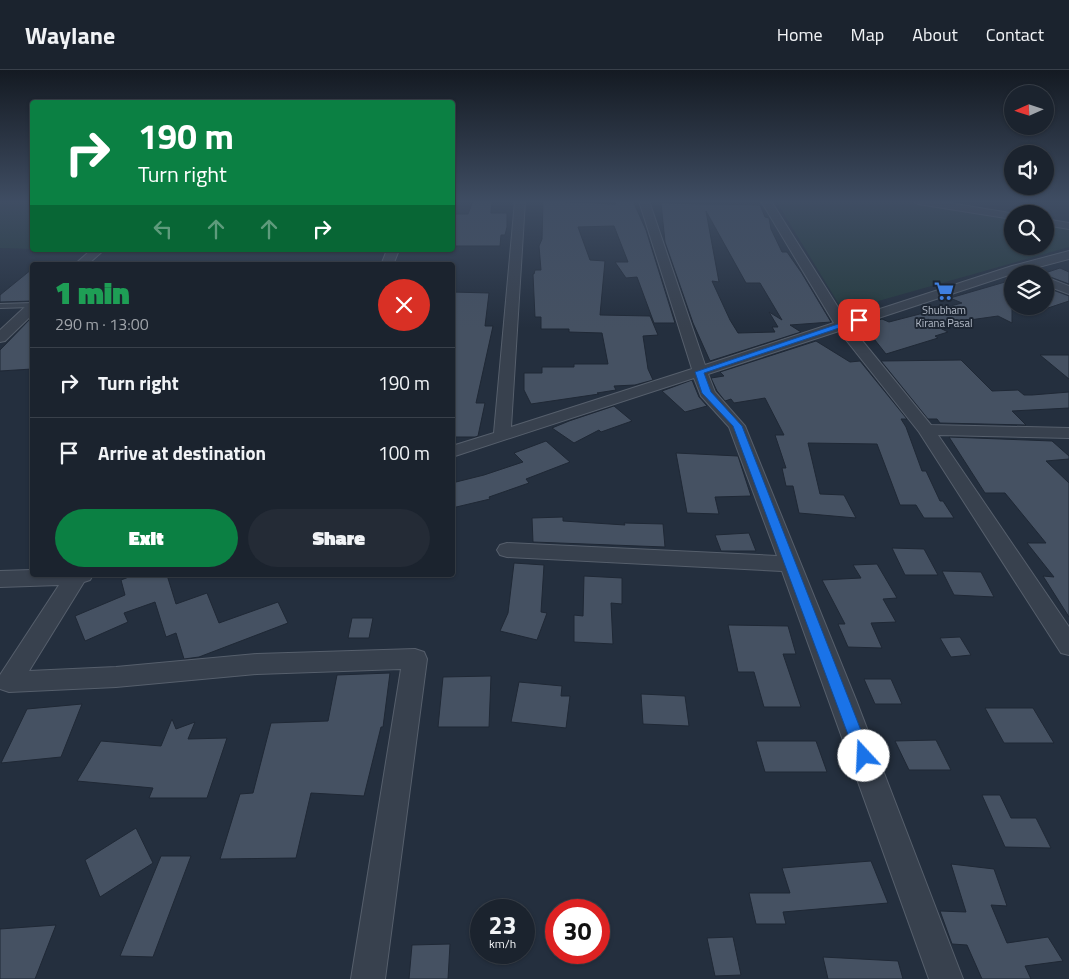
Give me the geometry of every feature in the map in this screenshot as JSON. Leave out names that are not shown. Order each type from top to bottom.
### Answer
[{"type":"street","points":[[502,435],[517,243]]},
{"type":"street","points":[[658,243],[707,393],[737,426],[791,564],[946,979]]},
{"type":"street","points":[[792,243],[842,325],[926,430],[1069,646]]},
{"type":"street","points":[[84,262],[96,252]]},
{"type":"street","points":[[1040,265],[1069,255]]},
{"type":"street","points":[[455,451],[842,325],[1004,276]]},
{"type":"street","points":[[1054,284],[1069,290]]},
{"type":"street","points":[[0,338],[30,309]]},
{"type":"street","points":[[12,327],[30,327]]},
{"type":"street","points":[[926,430],[1069,433]]},
{"type":"street","points":[[507,550],[791,564]]},
{"type":"street","points":[[0,579],[53,577]]},
{"type":"street","points":[[78,577],[9,682],[116,677],[257,664],[415,659],[368,979]]},
{"type":"lane","points":[[0,306],[30,307]]},
{"type":"green space","points":[[0,243],[30,243],[30,249],[0,248]]},
{"type":"green space","points":[[802,243],[1004,243],[1004,255],[1041,255],[843,311]]},
{"type":"green space","points":[[1054,243],[1069,243],[1069,247],[1054,251]]},
{"type":"building","points":[[455,243],[500,243],[500,246],[455,246]]},
{"type":"building","points":[[540,243],[584,243],[590,260],[605,261],[600,315],[650,316],[658,335],[643,336],[648,369],[653,380],[635,385],[614,386],[616,390],[597,393],[599,394],[531,404],[524,390],[524,373],[542,373],[542,367],[574,367],[574,364],[608,364],[602,333],[569,332],[569,329],[541,329],[541,317],[535,317],[533,274],[535,270],[541,270]]},
{"type":"building","points":[[621,243],[650,243],[675,323],[654,323],[637,277],[626,278],[615,262],[628,262]]},
{"type":"building","points":[[665,243],[712,243],[719,282],[712,281],[738,333],[775,332],[772,327],[778,327],[769,312],[782,320],[760,283],[746,283],[724,243],[778,243],[782,252],[787,252],[801,272],[831,322],[790,325],[801,332],[710,361],[693,323]]},
{"type":"building","points":[[1060,268],[1069,272],[1069,284],[1054,278],[1054,270]]},
{"type":"building","points":[[30,271],[30,301],[0,302],[0,295]]},
{"type":"building","points":[[1004,282],[1004,315],[1012,315],[1012,323],[998,316],[934,325],[948,332],[935,336],[938,338],[886,354],[863,325],[882,319],[889,322],[962,303],[950,298]]},
{"type":"building","points":[[1054,290],[1069,296],[1069,301],[1054,306]]},
{"type":"building","points":[[455,292],[489,293],[485,326],[493,326],[476,403],[485,403],[478,436],[455,437]]},
{"type":"building","points":[[30,319],[30,369],[0,371],[0,350]]},
{"type":"building","points":[[816,341],[850,362],[860,361],[907,419],[901,419],[906,427],[922,471],[926,471],[940,501],[943,501],[954,518],[924,518],[916,505],[900,505],[877,444],[808,443],[820,494],[844,495],[856,518],[799,513],[793,486],[786,486],[782,468],[786,468],[775,435],[784,435],[765,398],[734,403],[731,399],[725,401],[717,391],[711,378],[724,376],[720,372]]},
{"type":"building","points":[[1040,355],[1069,355],[1069,379]]},
{"type":"building","points":[[961,360],[992,391],[1018,390],[1024,395],[1069,392],[1069,408],[1012,411],[1026,425],[940,423],[937,419],[928,419],[881,361]]},
{"type":"building","points":[[692,380],[699,397],[707,406],[685,412],[662,391]]},
{"type":"building","points":[[614,406],[632,421],[601,432],[599,430],[574,443],[552,428],[569,421]]},
{"type":"building","points":[[949,437],[1052,441],[1069,456],[1069,459],[1046,461],[1069,483],[1069,617],[1043,576],[1054,577],[1027,543],[1046,543],[1005,493],[985,493]]},
{"type":"building","points":[[546,441],[570,462],[526,479],[529,483],[489,497],[490,499],[455,507],[455,482],[523,462],[514,453]]},
{"type":"building","points":[[676,453],[738,456],[751,496],[715,497],[719,514],[687,513]]},
{"type":"building","points":[[563,517],[563,521],[625,525],[624,523],[663,524],[665,547],[533,542],[532,518]]},
{"type":"building","points":[[749,533],[756,551],[721,551],[715,535]]},
{"type":"building","points":[[892,548],[924,549],[938,575],[905,575]]},
{"type":"building","points":[[514,563],[544,565],[541,612],[547,613],[537,640],[500,631],[508,613]]},
{"type":"building","points":[[877,564],[897,598],[883,599],[896,622],[871,623],[882,648],[848,647],[838,624],[845,624],[822,580],[861,578],[853,565]]},
{"type":"building","points":[[942,571],[981,572],[994,597],[954,595]]},
{"type":"building","points":[[584,576],[622,578],[622,604],[611,603],[613,644],[574,642],[574,615],[583,616]]},
{"type":"building","points":[[129,577],[168,577],[176,604],[207,593],[219,623],[278,602],[288,623],[199,657],[184,659],[176,633],[166,637],[155,602],[124,613],[128,622],[85,641],[75,616],[125,595],[121,580]]},
{"type":"building","points":[[352,618],[373,618],[369,638],[348,638]]},
{"type":"building","points":[[728,625],[788,626],[796,654],[783,654],[801,707],[764,707],[754,672],[738,672]]},
{"type":"building","points":[[960,637],[971,655],[951,657],[940,638]]},
{"type":"building","points":[[390,673],[383,727],[381,727],[364,796],[311,793],[296,858],[220,859],[240,794],[253,793],[271,723],[328,721],[337,675]]},
{"type":"building","points":[[491,676],[489,727],[438,727],[443,677]]},
{"type":"building","points":[[864,679],[891,679],[902,704],[875,704]]},
{"type":"building","points":[[519,682],[562,686],[561,696],[570,696],[566,728],[511,722]]},
{"type":"building","points":[[641,694],[685,696],[689,726],[643,724]]},
{"type":"building","points":[[82,704],[61,757],[1,763],[27,709]]},
{"type":"building","points":[[985,708],[1033,708],[1054,743],[1004,743]]},
{"type":"building","points":[[172,719],[176,729],[195,722],[188,739],[227,738],[207,798],[149,798],[153,788],[77,781],[101,741],[161,746]]},
{"type":"building","points":[[936,740],[951,770],[909,770],[895,741]]},
{"type":"building","points":[[756,741],[816,741],[827,772],[765,772]]},
{"type":"building","points":[[982,795],[1000,795],[1011,818],[1036,818],[1051,848],[1005,847]]},
{"type":"building","points":[[136,828],[153,863],[100,897],[85,860]]},
{"type":"building","points":[[161,856],[191,856],[153,957],[120,956]]},
{"type":"building","points":[[871,861],[888,903],[783,912],[786,924],[756,924],[749,893],[790,893],[782,868]]},
{"type":"building","points":[[951,864],[994,869],[1007,906],[991,905],[1007,943],[1048,937],[1063,961],[1025,966],[1031,979],[982,979],[967,945],[952,944],[940,911],[966,912]]},
{"type":"building","points":[[56,925],[35,979],[0,979],[0,929]]},
{"type":"building","points":[[733,937],[741,975],[715,976],[707,938]]},
{"type":"building","points":[[450,944],[448,979],[409,979],[412,945]]},
{"type":"building","points":[[823,957],[898,961],[903,979],[828,979]]},
{"type":"place","name":"Shubham Kirana Pasal","points":[[944,291]]},
{"type":"route","points":[[859,320],[700,372],[707,393],[737,426],[864,756]]}]
